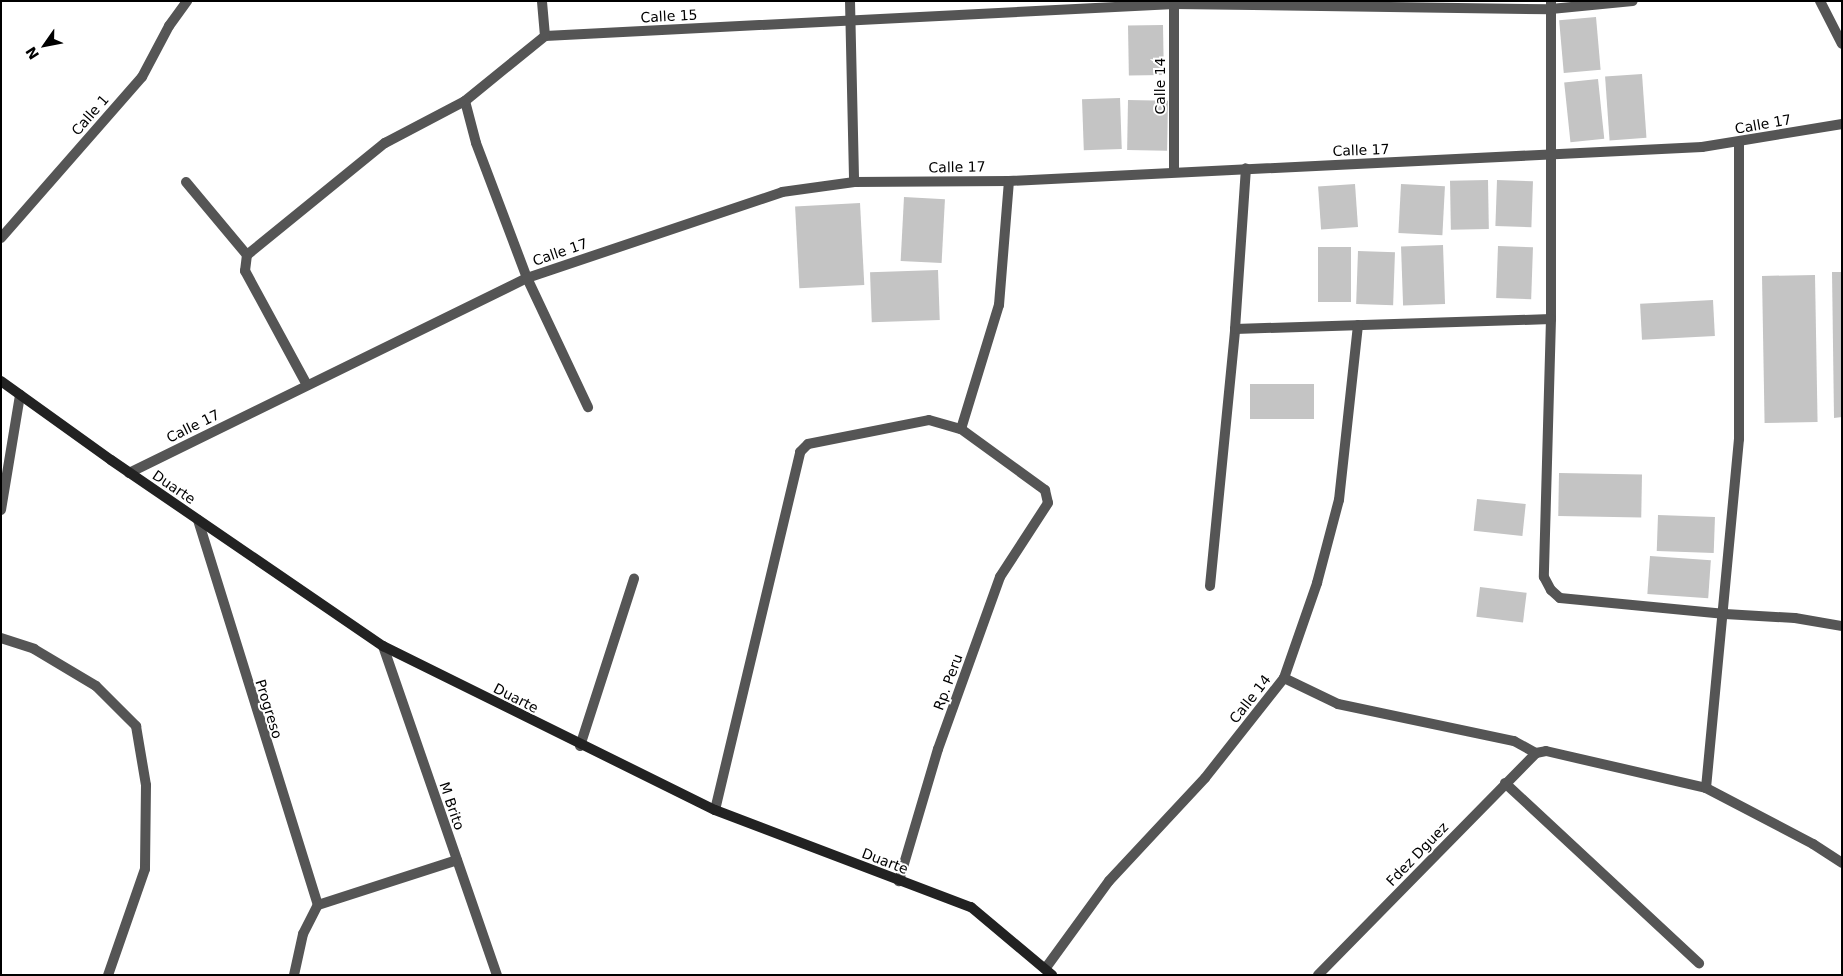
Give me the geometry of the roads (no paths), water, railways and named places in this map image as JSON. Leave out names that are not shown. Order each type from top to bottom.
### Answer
[{"type":"street","name":"Calle 1","points":[[1,238],[142,77],[169,26],[187,1]]},
{"type":"street","points":[[306,385],[245,271],[247,255],[385,143],[465,101],[545,36],[542,1]]},
{"type":"street","points":[[850,1],[854,182]]},
{"type":"street","name":"Calle 15","points":[[545,36],[1174,3],[1551,5],[1633,1]]},
{"type":"street","points":[[1820,1],[1842,44]]},
{"type":"street","name":"Calle 14","points":[[1174,3],[1174,171]]},
{"type":"street","points":[[1551,5],[1551,319],[1544,577],[1551,590],[1560,598],[1724,614],[1795,618],[1842,626]]},
{"type":"street","points":[[465,101],[476,143],[527,278],[588,407]]},
{"type":"street","name":"Calle 17","points":[[129,473],[527,278],[770,195],[854,182],[1009,180],[1174,171],[1551,157],[1739,143],[1842,124]]},
{"type":"street","points":[[1706,788],[1724,614],[1739,439],[1739,143]]},
{"type":"street","points":[[1210,586],[1235,329],[1246,168]]},
{"type":"street","points":[[715,810],[800,452],[808,444],[920,421],[929,420],[961,429],[999,305],[1009,180]]},
{"type":"street","points":[[186,182],[247,255]]},
{"type":"street","points":[[1235,329],[1551,319]]},
{"type":"street","name":"Calle 14","points":[[1048,972],[1109,881],[1205,778],[1284,678],[1318,583],[1339,500],[1358,325]]},
{"type":"street","name":"Duarte","points":[[1,381],[129,473],[382,646],[580,746],[715,810],[971,907],[1048,972]]},
{"type":"street","points":[[1,510],[20,395]]},
{"type":"street","name":"Rp. Peru","points":[[899,881],[938,749],[1000,577],[1048,503],[1045,490],[961,429]]},
{"type":"street","name":"Progreso","points":[[198,520],[318,905]]},
{"type":"street","points":[[580,746],[634,578]]},
{"type":"street","points":[[1,638],[34,649],[96,686],[136,726],[146,785],[144,869],[108,975]]},
{"type":"street","name":"M Brito","points":[[382,646],[497,975]]},
{"type":"street","points":[[1284,678],[1338,704],[1514,740],[1536,753],[1546,751],[1706,788],[1813,844],[1842,863]]},
{"type":"street","name":"Fdez Dguez","points":[[1318,975],[1536,753]]},
{"type":"street","points":[[1505,783],[1699,963]]},
{"type":"street","points":[[294,975],[302,934],[318,905],[457,860]]}]
